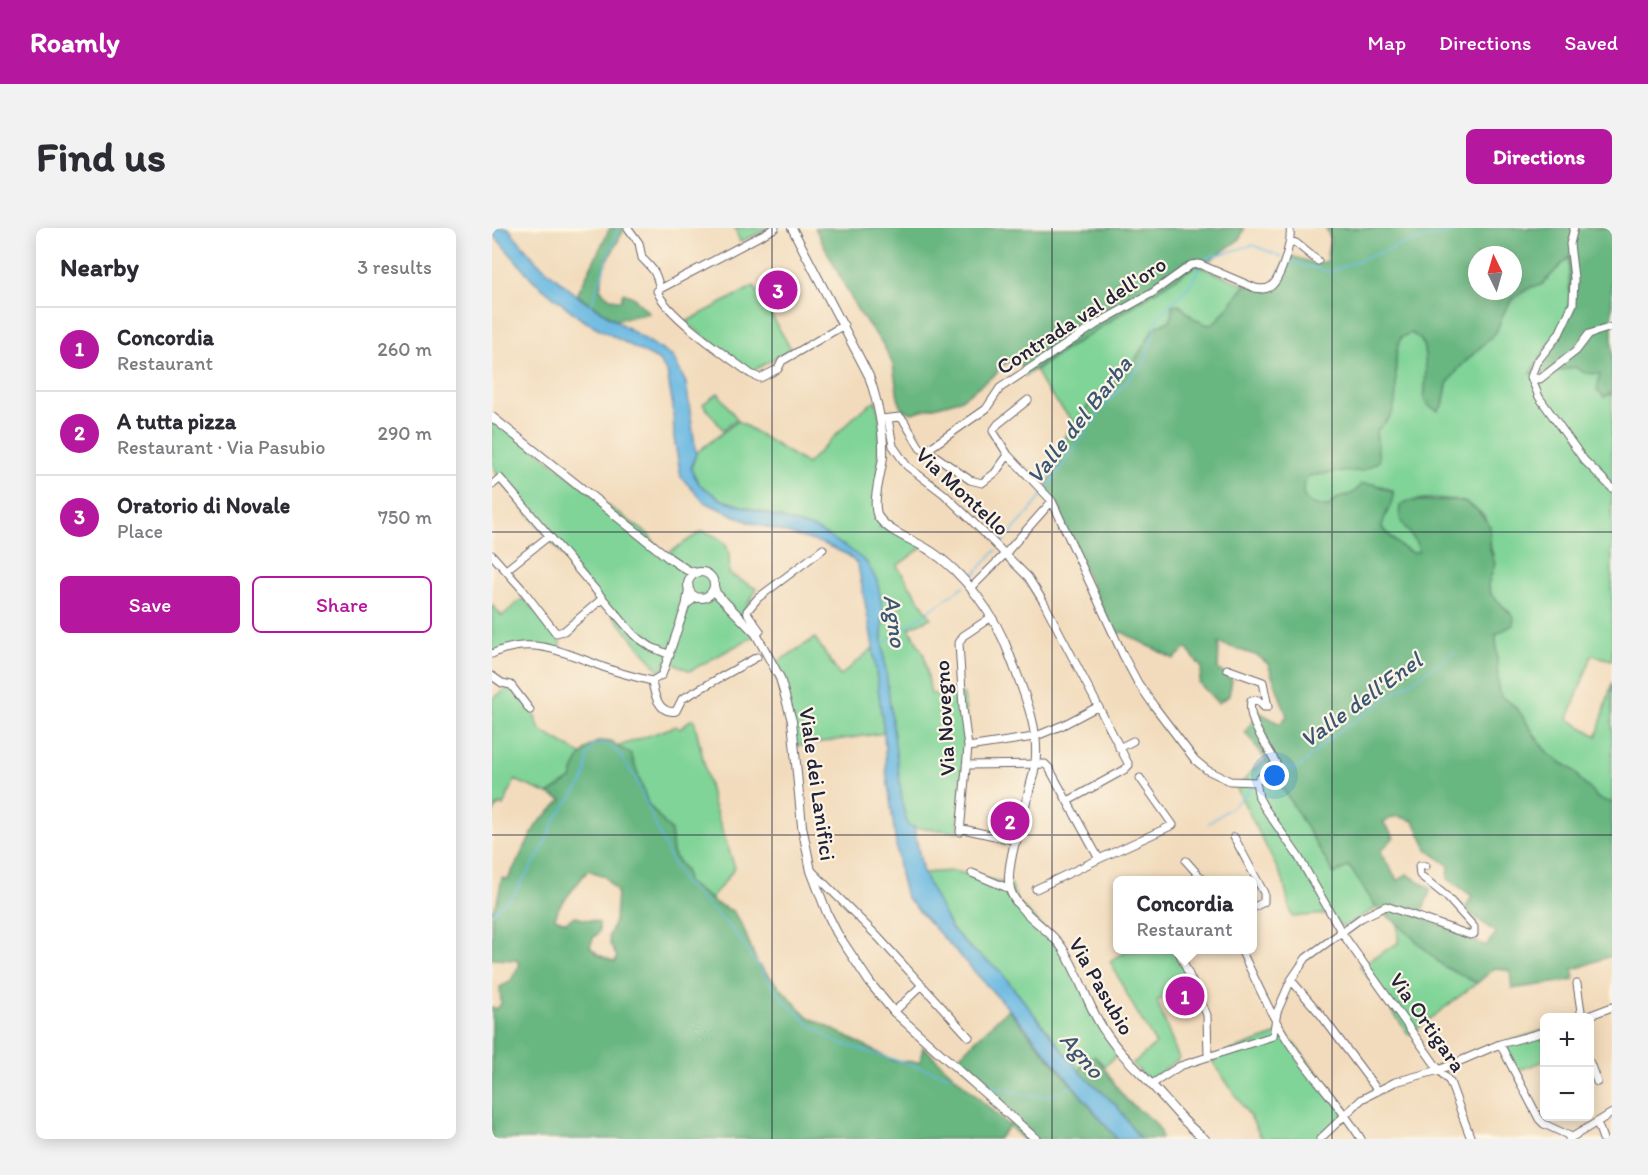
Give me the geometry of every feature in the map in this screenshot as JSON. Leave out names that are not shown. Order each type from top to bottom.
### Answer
[{"type":"main road","points":[[792,228],[870,376],[885,419],[883,457],[876,504],[877,514],[885,524],[929,550],[967,584],[1003,638],[1010,653],[1027,707],[1034,737],[1036,764],[1010,865],[1010,889]]},
{"type":"main road","name":"Viale dei Lanifici","points":[[492,417],[669,558],[687,570],[697,573],[704,572],[710,576],[716,593],[756,634],[775,667],[787,699],[792,721],[802,826],[811,871],[827,913],[841,940],[870,983],[894,1012],[1036,1139]]},
{"type":"main road","name":"Viale dei Lanifici","points":[[669,558],[686,576],[692,593],[714,599],[737,614]]},
{"type":"main road","points":[[689,584],[697,573]]},
{"type":"main road","points":[[702,597],[711,593],[714,586]]},
{"type":"main road","name":"Via Pasubio","points":[[1010,889],[1027,913],[1061,946],[1114,1046],[1152,1084],[1193,1131],[1205,1139]]},
{"type":"street","points":[[628,228],[639,243],[642,258],[653,267],[660,289]]},
{"type":"street","points":[[775,228],[764,231],[660,289],[657,291],[660,300],[692,329],[751,374],[760,378],[778,369],[782,360],[844,325]]},
{"type":"street","name":"Contrada val dell'oro","points":[[927,450],[986,409],[1000,388],[1100,322],[1152,293],[1191,265],[1202,265],[1238,282],[1263,290],[1271,286],[1276,281],[1286,256],[1290,228]]},
{"type":"street","points":[[1574,228],[1570,244],[1574,278],[1573,304],[1559,334],[1536,363],[1531,376],[1539,397],[1584,460],[1612,488]]},
{"type":"street","points":[[1290,240],[1318,261]]},
{"type":"street","points":[[1531,376],[1540,379],[1576,351],[1589,334],[1612,327]]},
{"type":"street","points":[[1028,400],[998,424],[993,431],[1008,455],[1052,501],[1138,683],[1195,760],[1208,770],[1230,781],[1256,782],[1276,763],[1257,729],[1250,707],[1254,699],[1264,707],[1268,707],[1265,686],[1260,680],[1227,669]]},
{"type":"street","points":[[885,419],[900,417],[920,448],[927,450],[970,480],[982,483],[995,473],[1008,455]]},
{"type":"street","name":"Via Montello","points":[[885,419],[893,446],[907,466],[944,494],[1028,577],[1043,601],[1129,765],[1068,801]]},
{"type":"street","points":[[492,485],[500,478],[634,636],[651,648],[670,655]]},
{"type":"street","points":[[967,584],[1004,553],[1052,501]]},
{"type":"street","points":[[506,570],[549,536]]},
{"type":"street","points":[[756,634],[760,631],[747,611],[758,598],[823,549]]},
{"type":"street","points":[[492,555],[556,633],[564,631],[602,599]]},
{"type":"street","points":[[492,654],[516,647],[546,647],[568,652],[602,667],[652,681],[662,675],[670,655],[686,605],[689,584]]},
{"type":"street","points":[[686,605],[702,597]]},
{"type":"street","name":"Via Novegno","points":[[990,618],[963,636],[959,643],[962,702],[968,747],[962,831],[1017,841]]},
{"type":"street","points":[[652,681],[657,699],[663,709],[671,713],[676,711],[682,699],[757,657]]},
{"type":"street","points":[[492,676],[502,683],[511,685],[530,710]]},
{"type":"street","points":[[968,747],[1034,737],[1063,725],[1097,706]]},
{"type":"street","points":[[1119,748],[1133,741]]},
{"type":"street","points":[[966,765],[1045,764],[1062,790],[1099,859]]},
{"type":"street","points":[[1036,890],[1173,825],[1140,778]]},
{"type":"street","name":"Via Ortigara","points":[[1256,782],[1259,798],[1264,807],[1298,856],[1342,933],[1439,1070],[1450,1082],[1471,1139]]},
{"type":"street","points":[[1234,837],[1255,876]]},
{"type":"street","points":[[1186,861],[1199,876]]},
{"type":"street","points":[[1152,1084],[1180,1066],[1273,1036],[1277,1012],[1291,980],[1306,958],[1361,918],[1386,906],[1470,935],[1474,934],[1474,927],[1446,896],[1420,875],[1421,865]]},
{"type":"street","points":[[811,871],[878,938],[969,1037]]},
{"type":"street","points":[[972,873],[1010,889]]},
{"type":"street","points":[[1257,880],[1264,893],[1264,902],[1257,906]]},
{"type":"street","points":[[1181,954],[1207,1015],[1209,1056]]},
{"type":"street","points":[[1243,954],[1276,1022],[1293,1048],[1346,1114],[1361,1139]]},
{"type":"street","points":[[1291,980],[1321,1015],[1378,1091]]},
{"type":"street","points":[[1576,984],[1581,1013]]},
{"type":"street","points":[[894,1012],[922,985]]},
{"type":"street","points":[[1594,1013],[1612,1007]]},
{"type":"street","points":[[1320,1139],[1362,1099],[1395,1082],[1439,1070],[1500,1044],[1540,1033]]},
{"type":"street","points":[[1500,1044],[1539,1119],[1544,1124],[1570,1138],[1612,1113]]},
{"type":"street","points":[[1591,1067],[1597,1082]]},
{"type":"street","points":[[1597,1122],[1603,1139]]},
{"type":"green space","points":[[610,228],[625,228],[604,267],[600,289],[615,300],[621,300],[623,293],[633,297],[649,313],[616,320],[577,295]]},
{"type":"green space","points":[[735,228],[770,228],[740,242]]},
{"type":"green space","points":[[815,228],[1244,228],[1240,239],[1203,265],[1196,265],[1025,376],[1018,358],[999,367],[997,373],[960,400],[912,413],[902,409],[893,365],[883,344],[858,311]]},
{"type":"green space","points":[[1326,228],[1612,228],[1612,393],[1604,397],[1597,390],[1600,374],[1586,373],[1574,367],[1555,372],[1530,374],[1564,322],[1570,302],[1569,257],[1541,285],[1522,292],[1522,246],[1468,246],[1468,300],[1512,300],[1504,312],[1496,332],[1460,367],[1447,384],[1443,405],[1438,411],[1430,407],[1424,399],[1426,368],[1423,344],[1411,333],[1401,337],[1396,356],[1396,393],[1393,411],[1376,432],[1379,461],[1362,471],[1308,476],[1303,490],[1306,499],[1310,502],[1329,507],[1336,499],[1354,492],[1361,484],[1374,484],[1393,492],[1392,502],[1382,528],[1400,546],[1412,553],[1419,551],[1417,544],[1403,525],[1399,514],[1400,506],[1408,501],[1455,500],[1465,502],[1476,509],[1490,526],[1490,549],[1495,564],[1488,584],[1491,594],[1514,617],[1513,625],[1496,634],[1498,689],[1501,697],[1522,715],[1549,754],[1573,770],[1597,798],[1612,803],[1612,956],[1573,969],[1574,980],[1512,989],[1510,971],[1495,968],[1477,983],[1443,966],[1398,924],[1377,908],[1349,866],[1334,874],[1266,760],[1245,732],[1259,712],[1280,724],[1287,716],[1268,664],[1258,656],[1219,643],[1218,669],[1232,680],[1229,696],[1218,703],[1199,683],[1202,668],[1186,648],[1174,659],[1122,632],[1114,635],[1062,522],[1061,510],[1053,503],[1047,492],[1047,483],[1058,467],[1062,440],[1091,402],[1100,396],[1115,376],[1132,365],[1154,328],[1171,320],[1172,305],[1179,304],[1198,321],[1211,325],[1246,285],[1273,286],[1288,255],[1313,263],[1326,262],[1330,238]],"holes":[[[1397,816],[1414,821],[1427,849],[1449,866],[1448,879],[1472,896],[1465,909],[1496,933],[1486,946],[1421,915],[1431,889],[1407,874],[1398,881],[1380,852],[1394,837],[1383,822]]]},
{"type":"green space","points":[[1569,257],[1570,302],[1555,372],[1574,367],[1586,373],[1600,374],[1604,397],[1612,393],[1612,660],[1592,655],[1568,719],[1597,736],[1612,683],[1612,803],[1597,798],[1573,770],[1549,754],[1522,715],[1501,697],[1498,689],[1496,634],[1504,629],[1514,617],[1491,594],[1488,584],[1493,554],[1489,526],[1484,516],[1475,508],[1450,499],[1422,499],[1400,506],[1409,532],[1417,538],[1420,551],[1412,553],[1400,546],[1382,528],[1393,491],[1382,486],[1361,484],[1354,493],[1336,499],[1329,507],[1309,503],[1303,495],[1307,476],[1362,470],[1373,464],[1378,447],[1376,432],[1395,400],[1396,349],[1401,337],[1411,333],[1420,339],[1425,359],[1424,399],[1443,405],[1447,384],[1460,367],[1496,332],[1509,304],[1513,300],[1522,300],[1522,293],[1531,287],[1541,285]]},
{"type":"green space","points":[[1196,265],[1246,285],[1211,325],[1198,321],[1179,304],[1172,311],[1171,320],[1154,328],[1132,365],[1123,369],[1100,396],[1091,402],[1075,424],[1042,384],[1036,370]]},
{"type":"green space","points":[[754,286],[791,349],[749,373],[686,322]]},
{"type":"green space","points":[[718,393],[737,419],[723,430],[703,404]]},
{"type":"green space","points":[[876,400],[880,418],[878,514],[891,529],[924,546],[897,566],[931,618],[909,628],[924,655],[931,694],[964,695],[967,727],[958,832],[908,827],[898,777],[882,640],[883,609],[867,563],[769,514],[722,500],[699,484],[691,469],[696,453],[738,421],[807,464],[857,414]]},
{"type":"green space","points":[[492,415],[601,501],[648,534],[664,556],[702,531],[722,541],[728,551],[729,574],[757,589],[742,614],[758,634],[690,671],[667,660],[662,674],[501,481],[492,464]]},
{"type":"green space","points":[[523,598],[559,636],[562,650],[535,647],[492,653],[492,605],[502,616]]},
{"type":"green space","points":[[815,638],[840,676],[873,648],[884,733],[794,746],[774,664]]},
{"type":"green space","points":[[513,685],[531,707],[540,730],[582,755],[570,780],[548,794],[515,780],[503,806],[499,804],[492,814],[492,699]]},
{"type":"green space","points":[[694,719],[713,803],[735,868],[711,899],[687,882],[685,870],[673,855],[671,831],[648,804],[631,754],[618,749],[619,746],[676,726],[680,729]]},
{"type":"green space","points":[[600,741],[612,742],[631,754],[648,804],[671,831],[673,855],[685,870],[687,882],[717,904],[733,911],[743,927],[757,963],[807,1016],[894,1061],[920,1062],[923,1047],[1009,1126],[998,1139],[492,1139],[492,1007],[496,1009],[501,1004],[500,987],[510,982],[520,964],[516,960],[492,959],[492,910],[497,902],[502,878],[508,879],[537,824],[562,800],[548,794],[571,779],[581,756]],"holes":[[[588,870],[604,876],[617,891],[615,921],[609,936],[610,944],[617,957],[615,962],[599,955],[590,947],[593,938],[599,932],[599,923],[575,916],[566,922],[555,918],[559,907]]]},
{"type":"green space","points":[[1266,760],[1334,873],[1349,866],[1377,908],[1343,927],[1326,914],[1292,917],[1283,880],[1237,789],[1251,772]]},
{"type":"green space","points":[[953,871],[1011,884],[1017,901],[1060,945],[1120,1052],[1105,1066],[1094,1056],[1083,1061],[1080,1072],[999,970],[971,949],[951,928],[923,873]]},
{"type":"green space","points":[[1398,924],[1443,966],[1477,983],[1409,1035],[1360,966],[1398,943]]},
{"type":"green space","points":[[1121,954],[1182,954],[1181,958],[1191,981],[1157,1001],[1179,1059],[1149,1080],[1132,1064],[1156,1044],[1110,961]]},
{"type":"green space","points":[[1008,1009],[1117,1139],[1023,1139],[1009,1126],[1013,1113],[956,1059]]},
{"type":"green space","points":[[1540,1031],[1540,1062],[1514,1072],[1499,1045]]},
{"type":"green space","points":[[1284,1032],[1349,1111],[1316,1139],[1262,1139],[1251,1118],[1210,1058]]},
{"type":"green space","points":[[1094,1056],[1129,1103],[1153,1121],[1160,1132],[1161,1139],[1140,1139],[1117,1106],[1080,1072],[1083,1061]]},
{"type":"water","points":[[492,228],[508,228],[536,261],[580,298],[673,357],[686,383],[696,453],[691,469],[699,484],[722,500],[816,529],[848,548],[867,563],[877,581],[883,609],[882,640],[903,808],[908,826],[914,827],[923,873],[951,928],[971,949],[999,970],[1080,1072],[1117,1106],[1140,1139],[1117,1139],[1026,1028],[906,897],[900,874],[886,769],[884,733],[872,640],[858,565],[848,555],[824,544],[749,522],[704,502],[681,477],[667,372],[658,360],[581,319],[533,280],[492,233]]},
{"type":"waterway","points":[[591,306],[618,228]]},
{"type":"waterway","name":"Valle del Barba","points":[[1287,259],[1329,272],[1400,245],[1469,228]]},
{"type":"waterway","name":"Valle del Barba","points":[[1204,263],[1207,258],[1253,245],[1282,257]]},
{"type":"waterway","name":"Valle del Barba","points":[[1045,491],[1103,407],[1146,360],[1158,317],[1189,286],[1201,267]]},
{"type":"waterway","name":"Valle del Barba","points":[[999,546],[1042,495]]},
{"type":"waterway","name":"Valle del Barba","points":[[969,580],[996,550]]},
{"type":"waterway","name":"Valle del Barba","points":[[882,644],[964,586]]},
{"type":"waterway","name":"Valle dell'Enel","points":[[1284,766],[1291,769],[1298,768],[1334,735],[1455,652]]},
{"type":"waterway","points":[[492,913],[514,894],[542,850],[555,819],[583,782],[592,746],[601,743],[609,745],[617,751],[636,779],[672,863],[684,883],[732,929],[783,1000],[809,1024],[836,1042],[952,1077]]},
{"type":"waterway","name":"Valle dell'Enel","points":[[1209,823],[1233,806],[1252,788]]},
{"type":"waterway","points":[[983,1083],[1037,1096],[1072,1087]]},
{"type":"place","name":"Oratorio di Novale","points":[[778,290]]},
{"type":"place","name":"A tutta pizza","points":[[1010,821]]},
{"type":"place","name":"Concordia","points":[[1185,996]]},
{"type":"water label","name":"Agno","points":[[895,621]]},
{"type":"water label","name":"Agno","points":[[1082,1055]]}]
